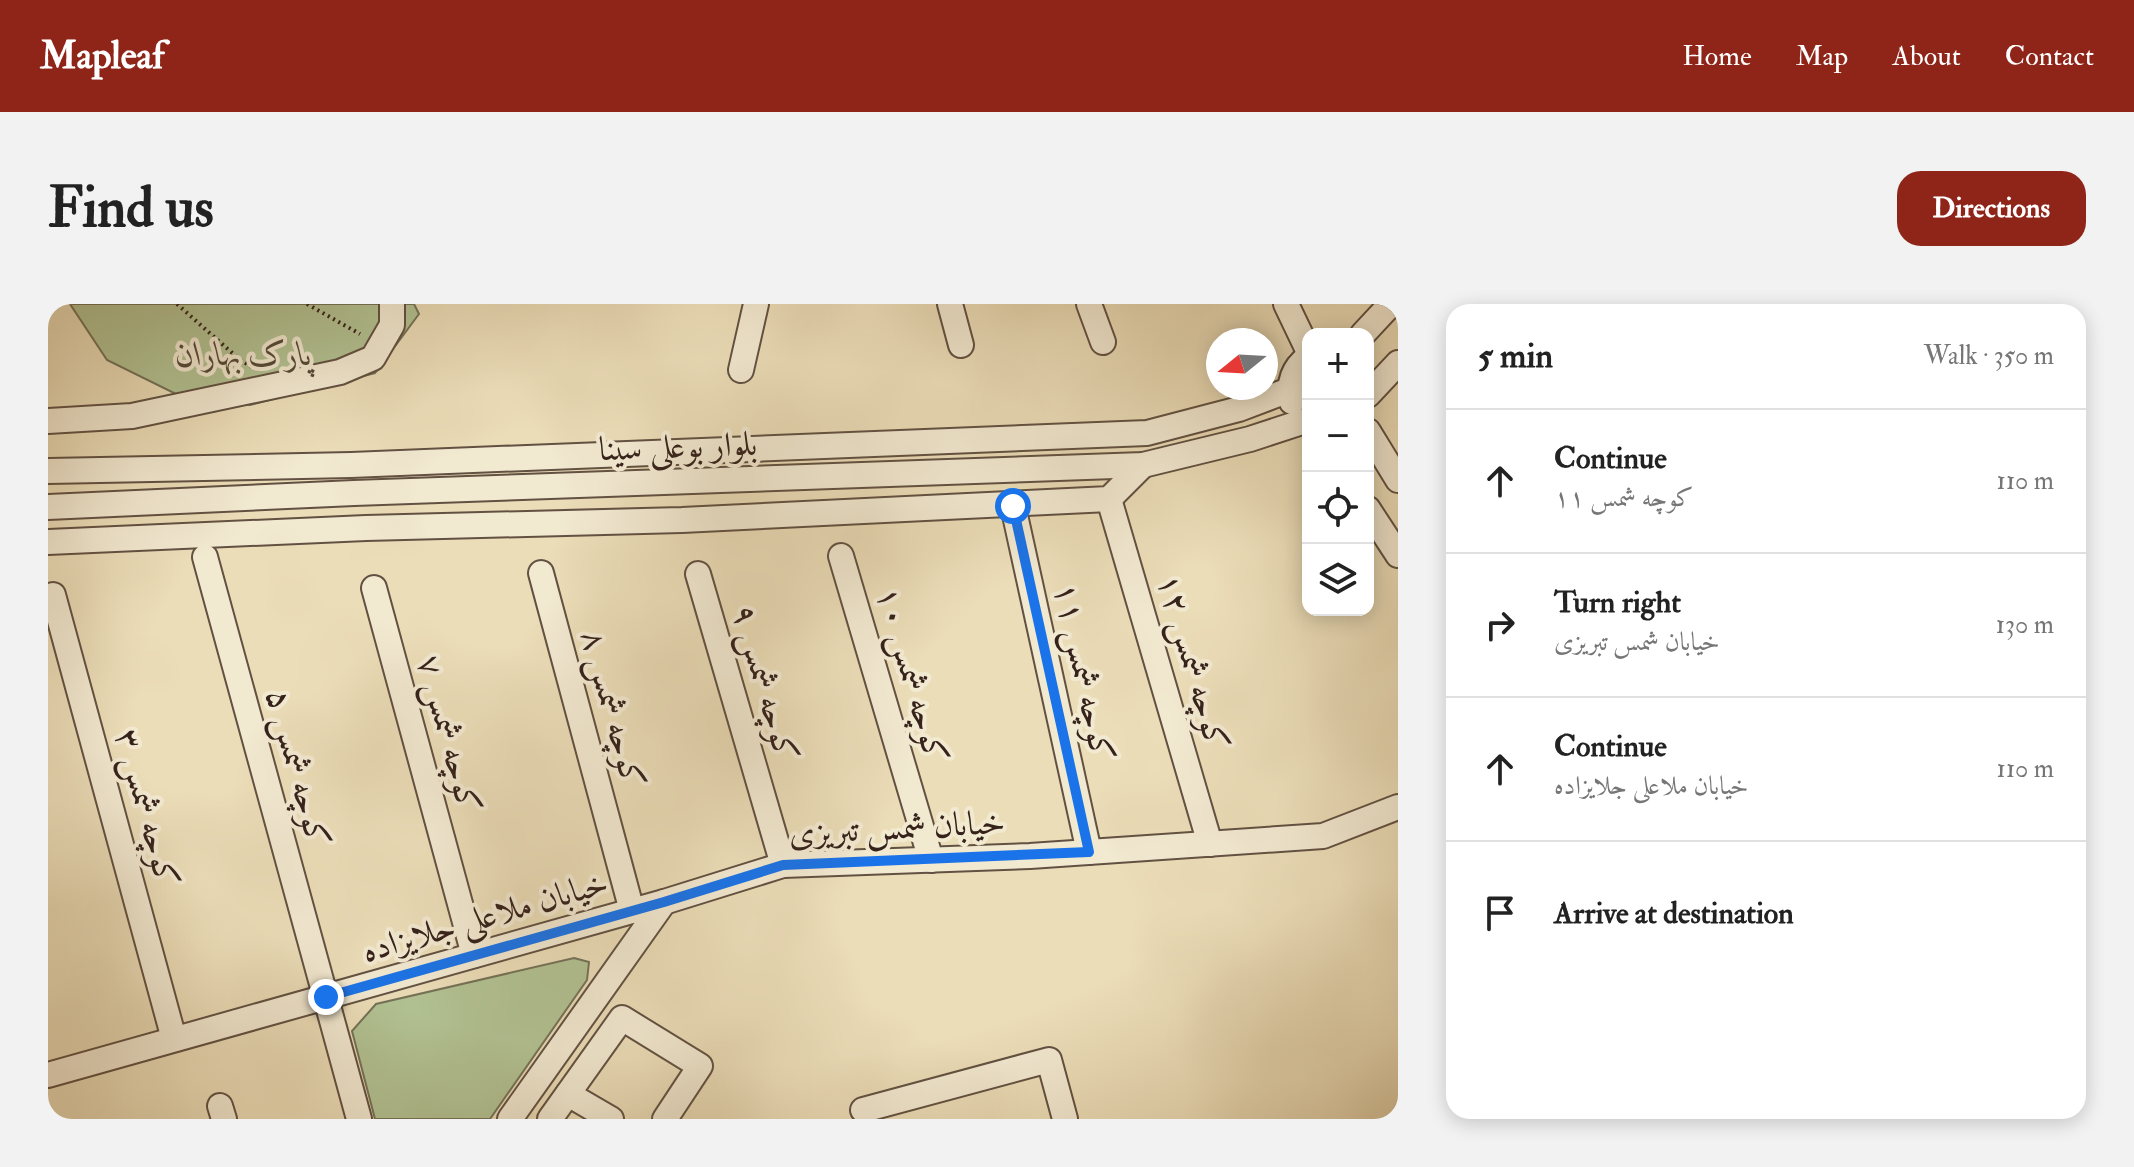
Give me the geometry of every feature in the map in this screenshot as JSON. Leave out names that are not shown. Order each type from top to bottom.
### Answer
[{"type":"street","points":[[48,421],[132,416],[340,372],[373,358],[392,325],[392,304]]},
{"type":"street","points":[[741,370],[756,304]]},
{"type":"street","points":[[950,304],[961,345]]},
{"type":"street","points":[[1089,304],[1103,342]]},
{"type":"street","points":[[1286,304],[1302,337]]},
{"type":"street","points":[[1369,328],[1391,304]]},
{"type":"street","points":[[1302,362],[1292,376],[1289,390],[1302,417]]},
{"type":"street","points":[[1374,389],[1398,363]]},
{"type":"street","name":"بلوار بوعلی سینا","points":[[48,471],[351,465],[1147,433],[1239,409],[1289,390]]},
{"type":"street","name":"بلوار بوعلی سینا","points":[[48,507],[1143,465],[1302,423]]},
{"type":"street","points":[[1374,441],[1398,480]]},
{"type":"street","points":[[351,465],[354,493]]},
{"type":"street","points":[[48,542],[1013,506],[1109,499],[1143,465]]},
{"type":"street","name":"کوچه شمس ۱۲","points":[[1109,499],[1210,844]]},
{"type":"street","name":"کوچه شمس ۱۱","points":[[1013,506],[1089,852]]},
{"type":"street","points":[[1374,518],[1398,555]]},
{"type":"street","name":"کوچه شمس ۱۰","points":[[841,556],[931,860]]},
{"type":"street","name":"کوچه شمس ۵","points":[[205,557],[359,1119]]},
{"type":"street","name":"کوچه شمس ۸","points":[[541,573],[632,911]]},
{"type":"street","name":"کوچه شمس ۹","points":[[698,574],[783,865]]},
{"type":"street","name":"کوچه شمس ۷","points":[[374,588],[474,955]]},
{"type":"street","name":"کوچه شمس ۳","points":[[53,595],[174,1039]]},
{"type":"street","name":"خیابان شمس تبریزی","points":[[664,902],[783,865],[1089,852],[1323,836],[1398,807]]},
{"type":"street","points":[[510,1119],[664,902]]},
{"type":"street","name":"خیابان ملاعلی جلایزاده","points":[[48,1075],[664,902]]},
{"type":"street","points":[[550,1119],[622,1018],[700,1066],[665,1119]]},
{"type":"street","points":[[863,1110],[1049,1060],[1065,1119]]},
{"type":"street","points":[[568,1094],[611,1119]]},
{"type":"path","points":[[177,304],[239,359],[282,385]]},
{"type":"path","points":[[307,304],[380,345]]},
{"type":"green space","name":"پارک بهاران","points":[[70,304],[414,304],[419,314],[375,373],[250,405],[178,395],[107,360]]},
{"type":"green space","points":[[574,958],[589,962],[587,980],[490,1119],[375,1119],[352,1031],[376,1004]]},
{"type":"route","points":[[326,997],[664,902],[783,865],[1089,852],[1013,506]]}]
